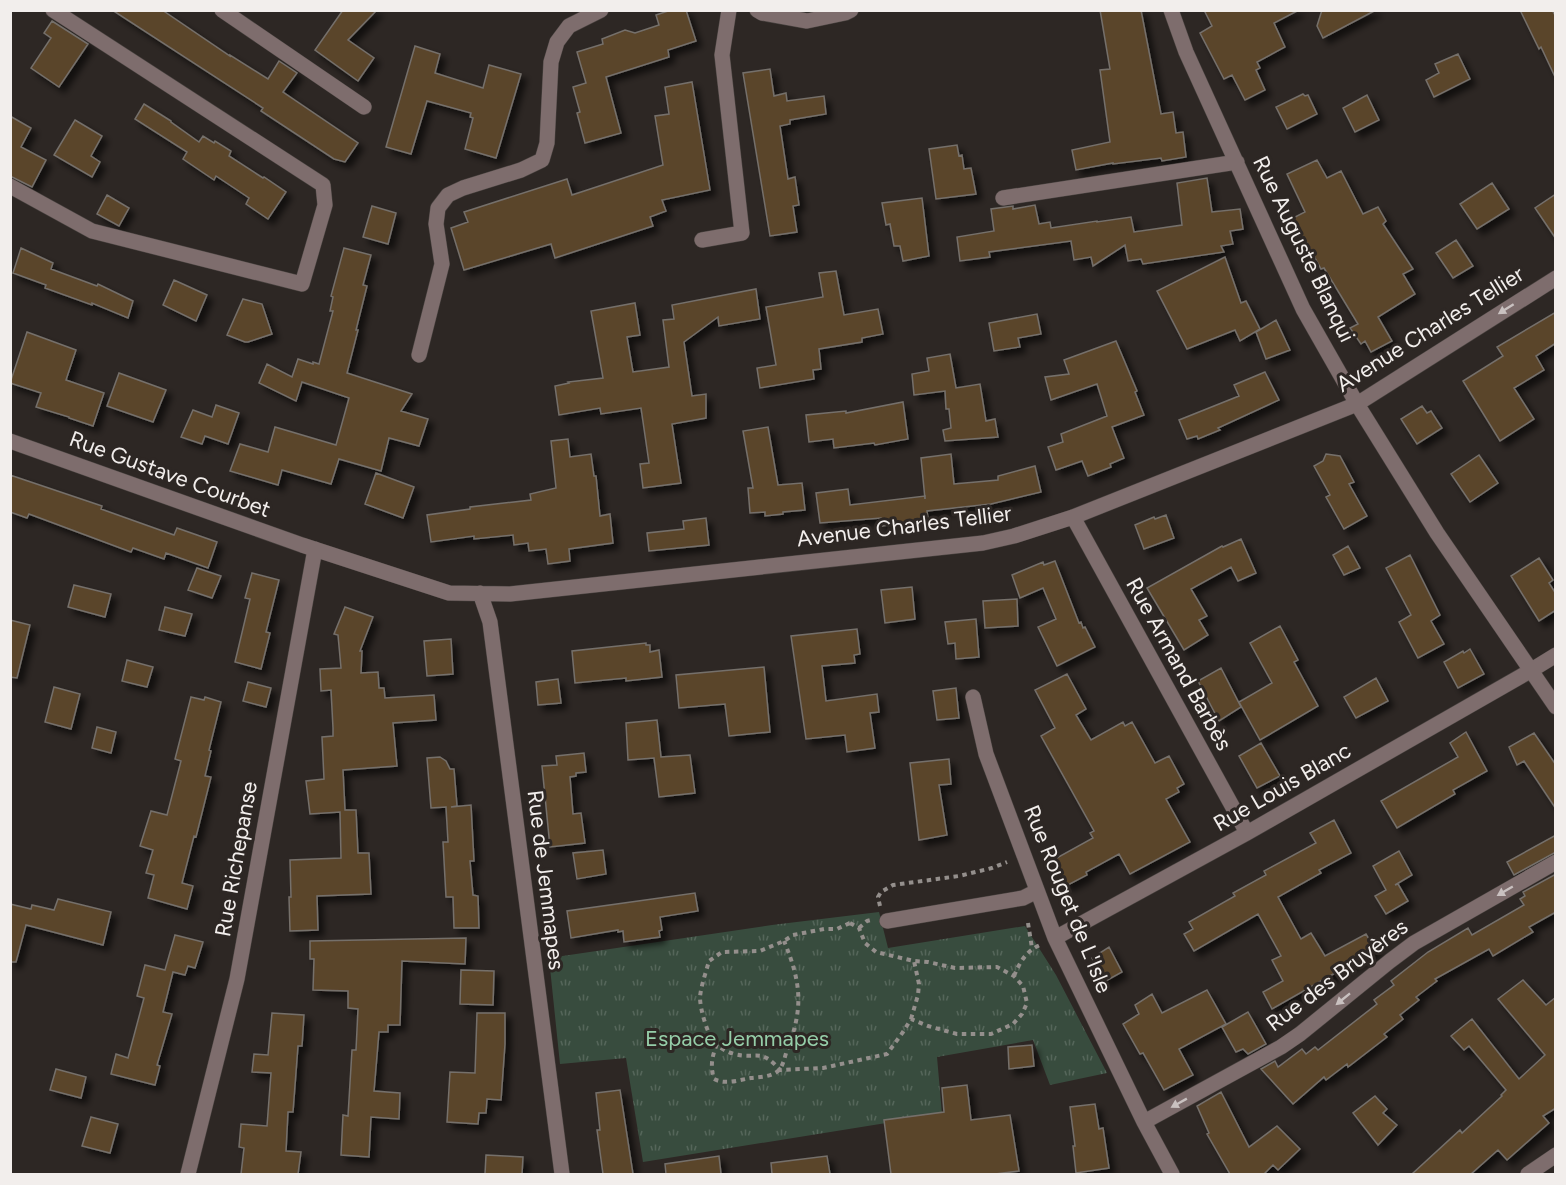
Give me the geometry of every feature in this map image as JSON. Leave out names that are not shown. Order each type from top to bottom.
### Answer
[{"type":"street","points":[[10,186],[92,231],[302,284],[325,205],[323,185],[53,10]]},
{"type":"street","points":[[222,10],[364,107]]},
{"type":"street","points":[[419,355],[442,264],[436,225],[438,208],[448,195],[463,188],[521,170],[542,160],[547,143],[550,62],[557,42],[569,26],[601,10]]},
{"type":"street","points":[[702,240],[742,234],[722,55],[729,10]]},
{"type":"street","points":[[757,10],[762,13],[807,21],[851,10]]},
{"type":"street","name":"Rue Auguste Blanqui","points":[[1171,10],[1186,52],[1303,309],[1357,404],[1437,533],[1556,707]]},
{"type":"street","points":[[1003,198],[1237,162]]},
{"type":"street","name":"Avenue Charles Tellier","points":[[315,549],[449,593],[510,594],[983,543],[1014,536],[1072,517],[1357,404],[1556,278]]},
{"type":"street","name":"Rue Gustave Courbet","points":[[10,441],[315,549]]},
{"type":"street","name":"Rue Armand Barbès","points":[[1072,517],[1247,833]]},
{"type":"street","name":"Rue Richepanse","points":[[188,1174],[237,979],[315,549]]},
{"type":"street","name":"Rue de Jemmapes","points":[[480,593],[490,622],[562,1174]]},
{"type":"street","name":"Rue Louis Blanc","points":[[1055,939],[1247,833],[1556,655]]},
{"type":"street","name":"Rue Rouget de L'Isle","points":[[973,697],[986,754],[1055,939],[1144,1122],[1172,1174]]},
{"type":"street","name":"Rue des Bruyères","points":[[1144,1122],[1281,1047],[1414,943],[1556,862]]},
{"type":"street","points":[[884,915],[1023,898],[1037,891]]},
{"type":"street","points":[[1528,1174],[1556,1155]]},
{"type":"path","points":[[884,915],[878,897],[881,892],[893,885],[970,873],[992,868],[1024,856]]},
{"type":"path","points":[[780,1070],[772,1061],[762,1056],[734,1054],[713,1042],[702,1015],[700,997],[709,961],[722,952],[760,951],[793,935],[837,929],[849,923],[859,928],[865,943],[876,952],[914,962],[928,962],[955,968],[997,967],[1014,976],[1023,986],[1027,1003],[1022,1014],[1013,1024],[991,1035],[957,1034],[911,1019]]},
{"type":"path","points":[[1014,976],[1021,961],[1032,948],[1055,939]]},
{"type":"path","points":[[780,1070],[793,1037],[799,1002],[799,989],[792,960],[784,941]]},
{"type":"path","points":[[717,1044],[712,1056],[714,1079],[727,1082],[772,1075],[780,1070],[823,1068],[886,1054],[911,1019],[919,984],[914,962]]},
{"type":"green space","name":"Espace Jemmapes","points":[[879,912],[888,948],[1025,926],[1056,975],[1107,1073],[1050,1085],[1033,1040],[937,1057],[942,1114],[643,1162],[626,1058],[560,1064],[549,958],[772,925]]},
{"type":"building","points":[[112,10],[162,10],[268,79],[279,61],[297,73],[283,92],[358,143],[345,162],[334,159],[261,111],[263,108]]},
{"type":"building","points":[[343,10],[377,10],[348,40],[374,58],[358,81],[315,50]]},
{"type":"building","points":[[671,10],[686,10],[696,41],[668,50],[669,57],[606,77],[621,133],[585,143],[573,87],[586,83],[577,52],[603,44],[602,39],[625,30],[635,33],[659,25],[656,15]]},
{"type":"building","points":[[1100,10],[1141,10],[1161,114],[1173,112],[1176,133],[1183,132],[1186,157],[1162,161],[1161,158],[1113,163],[1076,170],[1072,150],[1110,142],[1100,70],[1110,69]]},
{"type":"building","points":[[1204,10],[1299,10],[1274,23],[1285,47],[1257,62],[1260,68],[1256,70],[1265,90],[1245,100],[1232,75],[1224,79],[1200,33],[1212,26]]},
{"type":"building","points":[[1322,10],[1376,10],[1323,38],[1317,26]]},
{"type":"building","points":[[1520,10],[1552,10],[1556,17],[1556,79],[1541,47],[1539,49]]},
{"type":"building","points":[[52,21],[88,44],[59,87],[31,68],[51,38],[44,33]]},
{"type":"building","points":[[415,46],[440,54],[435,73],[483,88],[489,65],[521,74],[496,158],[465,149],[473,118],[470,117],[471,113],[427,101],[411,154],[386,147]]},
{"type":"building","points":[[1458,54],[1470,79],[1434,97],[1426,80],[1439,73],[1435,64]]},
{"type":"building","points":[[770,69],[774,96],[786,93],[787,101],[824,96],[826,114],[790,120],[790,124],[780,126],[788,179],[795,177],[799,205],[793,206],[797,232],[770,236],[743,73]]},
{"type":"building","points":[[692,82],[710,190],[662,200],[666,211],[650,217],[653,226],[555,258],[551,244],[464,270],[451,228],[468,222],[464,212],[567,179],[572,195],[663,165],[655,116],[669,114],[665,87]]},
{"type":"building","points":[[1303,94],[1308,95],[1317,114],[1287,129],[1276,107]]},
{"type":"building","points":[[1367,95],[1379,120],[1355,132],[1343,108]]},
{"type":"building","points":[[144,104],[199,142],[203,136],[214,143],[215,141],[231,151],[229,156],[286,192],[268,219],[246,204],[249,198],[216,176],[214,180],[183,159],[187,152],[135,119]]},
{"type":"building","points":[[10,116],[31,128],[21,147],[46,160],[32,187],[10,176]]},
{"type":"building","points":[[75,120],[102,136],[91,156],[100,162],[92,177],[54,155]]},
{"type":"building","points":[[957,145],[959,156],[962,155],[964,169],[971,168],[976,194],[936,199],[929,149]]},
{"type":"building","points":[[1317,160],[1327,178],[1341,171],[1363,214],[1378,207],[1386,221],[1383,224],[1413,269],[1403,274],[1415,294],[1378,317],[1392,341],[1371,352],[1365,341],[1361,344],[1350,328],[1358,324],[1324,268],[1321,269],[1305,243],[1293,218],[1305,212],[1287,174]]},
{"type":"building","points":[[1207,178],[1212,212],[1240,209],[1243,229],[1230,231],[1233,244],[1221,246],[1224,252],[1143,264],[1141,259],[1128,261],[1125,245],[1093,266],[1091,257],[1074,260],[1071,241],[989,252],[990,257],[960,261],[957,237],[994,231],[991,209],[1013,206],[1013,209],[1035,205],[1039,224],[1050,222],[1051,228],[1131,217],[1134,232],[1182,225],[1177,183]]},
{"type":"building","points":[[1492,183],[1509,209],[1477,229],[1460,204]]},
{"type":"building","points":[[1556,194],[1556,239],[1535,208]]},
{"type":"building","points":[[107,195],[129,208],[119,226],[97,214]]},
{"type":"building","points":[[922,198],[929,256],[903,261],[900,246],[894,246],[890,224],[886,225],[882,203]]},
{"type":"building","points":[[372,206],[396,213],[388,244],[363,237]]},
{"type":"building","points":[[1456,240],[1473,266],[1453,278],[1436,253]]},
{"type":"building","points":[[21,248],[53,263],[51,269],[97,286],[98,284],[133,301],[128,318],[92,303],[92,305],[45,288],[46,285],[13,273]]},
{"type":"building","points":[[344,248],[371,255],[363,285],[367,286],[347,373],[412,394],[401,411],[428,419],[419,446],[389,438],[381,471],[339,459],[331,484],[282,470],[278,485],[230,471],[240,444],[268,452],[275,427],[336,445],[349,398],[302,382],[296,401],[259,383],[267,364],[292,377],[298,359],[319,364],[333,311],[330,311],[333,297],[331,296]]},
{"type":"building","points":[[1225,257],[1241,303],[1246,301],[1260,329],[1240,341],[1235,330],[1187,349],[1157,291]]},
{"type":"building","points":[[836,271],[844,315],[878,309],[883,334],[862,338],[862,342],[819,349],[821,369],[813,370],[814,379],[760,388],[757,368],[776,365],[766,307],[823,297],[819,273]]},
{"type":"building","points":[[174,280],[207,295],[196,321],[163,305]]},
{"type":"building","points":[[756,289],[760,319],[719,326],[718,317],[684,342],[692,396],[706,394],[706,418],[672,424],[681,483],[643,488],[640,464],[649,463],[641,408],[601,414],[600,408],[559,415],[555,386],[568,382],[603,378],[591,311],[635,303],[640,335],[627,337],[633,372],[669,367],[663,320],[674,319],[672,305]]},
{"type":"building","points":[[243,299],[262,304],[272,334],[248,342],[227,335]]},
{"type":"building","points":[[1556,312],[1556,343],[1536,356],[1544,370],[1514,388],[1534,419],[1500,441],[1463,381],[1503,356],[1497,347]]},
{"type":"building","points":[[1037,314],[1041,334],[1018,338],[1020,347],[994,351],[989,323]]},
{"type":"building","points":[[1276,320],[1290,350],[1266,359],[1256,332]]},
{"type":"building","points":[[27,332],[76,350],[66,380],[104,393],[93,426],[36,407],[41,393],[10,383]]},
{"type":"building","points":[[1116,341],[1137,391],[1135,392],[1144,415],[1112,427],[1124,458],[1110,464],[1111,467],[1088,476],[1082,461],[1056,470],[1048,447],[1063,442],[1061,434],[1107,416],[1097,384],[1051,400],[1045,377],[1069,374],[1064,360]]},
{"type":"building","points":[[950,354],[956,388],[980,384],[986,421],[995,419],[998,437],[945,441],[943,430],[951,428],[949,409],[946,409],[945,391],[914,395],[912,374],[929,371],[927,358]]},
{"type":"building","points":[[1265,372],[1279,400],[1218,428],[1220,430],[1198,439],[1197,436],[1187,439],[1179,420],[1239,396],[1234,385]]},
{"type":"building","points":[[119,373],[166,390],[153,422],[107,406]]},
{"type":"building","points":[[903,402],[908,439],[875,445],[874,443],[834,448],[833,439],[809,442],[806,415],[846,411],[846,413]]},
{"type":"building","points":[[216,405],[239,413],[228,444],[205,436],[202,444],[181,437],[193,410],[212,417]]},
{"type":"building","points":[[1422,406],[1427,413],[1431,411],[1442,428],[1417,444],[1401,419]]},
{"type":"building","points":[[768,427],[778,485],[802,483],[805,510],[765,516],[765,512],[750,513],[748,488],[753,488],[743,431]]},
{"type":"building","points":[[568,439],[570,457],[591,454],[600,516],[610,514],[613,543],[569,549],[570,561],[548,564],[546,549],[529,551],[528,543],[514,545],[513,535],[474,539],[474,536],[431,542],[427,515],[531,500],[530,494],[556,488],[551,441]]},
{"type":"building","points":[[951,454],[954,484],[998,480],[998,476],[1035,466],[1041,492],[991,504],[927,511],[928,519],[882,526],[881,518],[820,523],[816,493],[848,489],[850,505],[925,496],[921,458]]},
{"type":"building","points":[[1326,454],[1340,456],[1354,482],[1349,484],[1367,516],[1344,529],[1326,497],[1330,495],[1314,466],[1323,461]]},
{"type":"building","points":[[1479,455],[1498,483],[1470,502],[1451,474]]},
{"type":"building","points":[[376,473],[414,487],[403,518],[365,504]]},
{"type":"building","points":[[10,475],[102,506],[101,509],[174,535],[177,528],[217,542],[208,568],[166,553],[164,559],[133,548],[131,552],[29,514],[27,518],[10,512]]},
{"type":"building","points":[[1166,515],[1174,538],[1144,549],[1135,525]]},
{"type":"building","points":[[706,518],[709,545],[649,551],[647,533],[684,529],[683,521]]},
{"type":"building","points":[[1241,539],[1256,573],[1238,581],[1231,567],[1191,589],[1207,616],[1199,620],[1208,635],[1184,650],[1147,588],[1222,546]]},
{"type":"building","points":[[1348,546],[1360,568],[1344,575],[1333,555]]},
{"type":"building","points":[[1410,555],[1440,615],[1431,621],[1444,644],[1418,658],[1399,622],[1411,615],[1386,568]]},
{"type":"building","points":[[1539,558],[1553,580],[1549,583],[1556,594],[1556,610],[1539,621],[1511,576]]},
{"type":"building","points":[[1055,561],[1079,623],[1081,622],[1083,628],[1085,627],[1095,647],[1057,666],[1038,627],[1056,619],[1043,588],[1020,598],[1012,575],[1043,562],[1044,565]]},
{"type":"building","points":[[197,568],[221,576],[212,598],[188,590]]},
{"type":"building","points":[[252,573],[279,580],[266,632],[270,633],[261,669],[235,662],[250,599],[245,598]]},
{"type":"building","points":[[74,585],[111,594],[105,617],[68,607]]},
{"type":"building","points":[[912,587],[915,619],[885,623],[881,590]]},
{"type":"building","points":[[1017,599],[1018,626],[985,628],[983,601]]},
{"type":"building","points":[[165,607],[192,614],[185,636],[159,630]]},
{"type":"building","points":[[345,607],[373,617],[360,651],[362,651],[361,673],[378,672],[379,688],[384,688],[385,698],[434,695],[436,720],[393,723],[397,766],[343,770],[345,810],[356,810],[358,853],[369,853],[371,894],[317,896],[318,930],[290,931],[290,860],[341,858],[340,812],[310,814],[306,781],[324,779],[322,737],[333,736],[333,728],[331,690],[321,691],[320,669],[341,668],[338,635],[334,634]]},
{"type":"building","points":[[976,619],[979,657],[956,659],[955,643],[948,644],[945,622]]},
{"type":"building","points":[[10,620],[30,625],[17,678],[10,677]]},
{"type":"building","points":[[1280,626],[1298,660],[1294,662],[1318,706],[1260,740],[1239,702],[1272,683],[1250,643]]},
{"type":"building","points":[[857,629],[860,654],[854,655],[855,663],[822,666],[826,701],[877,694],[879,712],[870,713],[875,748],[847,752],[845,735],[806,739],[791,636]]},
{"type":"building","points":[[451,639],[453,674],[427,676],[424,641]]},
{"type":"building","points":[[646,643],[650,645],[650,652],[659,650],[662,677],[575,683],[572,651]]},
{"type":"building","points":[[1470,649],[1484,674],[1458,688],[1444,662]]},
{"type":"building","points":[[127,660],[153,667],[147,687],[122,681]]},
{"type":"building","points":[[764,667],[770,732],[729,736],[725,704],[679,708],[676,675]]},
{"type":"building","points":[[1221,668],[1241,707],[1219,721],[1198,681]]},
{"type":"building","points":[[1067,674],[1086,709],[1076,715],[1091,740],[1123,722],[1125,726],[1132,722],[1155,763],[1169,756],[1184,784],[1177,788],[1179,792],[1166,799],[1190,842],[1130,874],[1119,854],[1066,886],[1053,860],[1093,838],[1090,833],[1094,831],[1041,736],[1055,728],[1035,690]]},
{"type":"building","points":[[1376,678],[1388,701],[1356,718],[1344,697]]},
{"type":"building","points":[[558,679],[561,703],[538,705],[536,682]]},
{"type":"building","points":[[248,682],[271,688],[266,707],[243,701]]},
{"type":"building","points":[[54,687],[80,694],[71,729],[45,722]]},
{"type":"building","points":[[956,688],[959,718],[937,720],[933,691]]},
{"type":"building","points":[[191,697],[204,700],[205,697],[221,702],[205,776],[211,777],[182,883],[193,886],[187,909],[148,898],[154,875],[146,873],[153,850],[140,846],[151,811],[167,815],[181,761],[175,759]]},
{"type":"building","points":[[657,720],[661,757],[690,755],[695,793],[659,797],[654,758],[628,760],[626,723]]},
{"type":"building","points":[[97,727],[116,732],[111,753],[92,748]]},
{"type":"building","points":[[1466,732],[1487,771],[1453,790],[1455,794],[1397,828],[1381,801],[1458,757],[1450,743]]},
{"type":"building","points":[[1534,733],[1556,765],[1556,809],[1524,761],[1517,765],[1509,747]]},
{"type":"building","points":[[1261,743],[1280,776],[1257,788],[1239,756]]},
{"type":"building","points":[[584,753],[586,772],[576,773],[576,776],[570,777],[573,814],[581,813],[585,843],[550,847],[542,766],[557,765],[556,756]]},
{"type":"building","points":[[440,757],[446,761],[450,769],[454,769],[457,806],[451,807],[471,805],[474,861],[470,861],[473,895],[478,896],[479,928],[454,928],[453,897],[446,897],[443,842],[448,842],[446,807],[431,808],[427,758]]},
{"type":"building","points":[[949,759],[951,784],[939,785],[947,835],[919,840],[910,763]]},
{"type":"building","points":[[1334,820],[1351,853],[1319,870],[1321,873],[1278,897],[1301,939],[1311,933],[1325,956],[1366,934],[1376,951],[1272,1009],[1263,992],[1283,981],[1272,960],[1281,956],[1258,914],[1194,951],[1184,934],[1193,929],[1189,922],[1235,896],[1233,893],[1266,875],[1264,871],[1316,843],[1310,833]]},
{"type":"building","points":[[1556,835],[1556,852],[1514,875],[1507,862]]},
{"type":"building","points":[[603,850],[606,874],[577,879],[573,853]]},
{"type":"building","points":[[1399,851],[1412,875],[1395,885],[1398,884],[1408,901],[1386,914],[1375,896],[1386,890],[1373,866]]},
{"type":"building","points":[[1556,874],[1556,912],[1529,927],[1533,932],[1493,956],[1489,949],[1435,979],[1437,981],[1416,997],[1419,1000],[1400,1015],[1403,1019],[1384,1034],[1387,1037],[1348,1067],[1347,1064],[1326,1080],[1324,1077],[1293,1104],[1261,1069],[1275,1061],[1278,1067],[1302,1049],[1306,1054],[1315,1047],[1318,1050],[1377,1004],[1374,1000],[1394,985],[1391,981],[1428,952],[1468,928],[1472,935],[1524,905],[1520,899],[1525,896],[1523,892]]},
{"type":"building","points":[[695,893],[698,911],[660,917],[662,930],[659,931],[660,937],[624,942],[623,931],[618,932],[618,930],[571,938],[567,911]]},
{"type":"building","points":[[58,899],[111,912],[103,945],[26,925],[16,962],[10,962],[10,904],[31,909],[32,905],[54,910]]},
{"type":"building","points":[[175,935],[203,942],[195,968],[188,966],[185,975],[173,972],[163,1012],[172,1014],[157,1065],[160,1066],[155,1085],[111,1074],[116,1054],[128,1058],[144,998],[137,996],[145,965],[165,970]]},
{"type":"building","points":[[466,938],[465,964],[402,961],[400,1025],[388,1025],[388,1032],[379,1032],[374,1091],[400,1093],[399,1119],[371,1117],[369,1157],[341,1155],[343,1115],[348,1116],[352,1050],[356,1050],[358,1009],[348,1008],[348,991],[313,990],[314,959],[310,959],[310,941]]},
{"type":"building","points":[[1109,947],[1122,972],[1104,982],[1092,958]]},
{"type":"building","points":[[461,970],[494,971],[493,1005],[460,1004]]},
{"type":"building","points":[[1523,980],[1546,1005],[1556,997],[1556,1108],[1543,1116],[1549,1123],[1507,1160],[1498,1150],[1471,1174],[1412,1174],[1460,1130],[1462,1133],[1506,1090],[1469,1046],[1464,1050],[1451,1036],[1472,1019],[1519,1079],[1545,1055],[1498,999]]},
{"type":"building","points":[[1207,990],[1226,1024],[1179,1049],[1193,1075],[1164,1090],[1123,1024],[1139,1014],[1135,1005],[1152,994],[1162,1013]]},
{"type":"building","points":[[1248,1012],[1266,1044],[1248,1054],[1243,1049],[1236,1052],[1222,1027]]},
{"type":"building","points":[[272,1013],[304,1015],[302,1046],[298,1046],[293,1112],[288,1112],[286,1151],[301,1152],[298,1174],[241,1174],[244,1148],[239,1147],[241,1124],[267,1126],[271,1073],[252,1072],[254,1054],[268,1055]]},
{"type":"building","points":[[477,1013],[505,1013],[501,1100],[487,1099],[486,1113],[479,1113],[478,1124],[447,1122],[450,1072],[475,1073]]},
{"type":"building","points":[[1032,1045],[1034,1066],[1009,1069],[1008,1047]]},
{"type":"building","points":[[56,1069],[86,1077],[81,1098],[50,1090]]},
{"type":"building","points":[[967,1085],[971,1120],[1010,1115],[1019,1171],[995,1174],[891,1174],[884,1120],[944,1112],[942,1088]]},
{"type":"building","points":[[620,1090],[633,1174],[603,1174],[597,1130],[600,1130],[596,1093]]},
{"type":"building","points":[[1221,1092],[1249,1147],[1277,1126],[1300,1149],[1278,1170],[1273,1165],[1264,1174],[1230,1174],[1207,1134],[1209,1133],[1197,1106]]},
{"type":"building","points":[[1375,1096],[1387,1109],[1383,1113],[1397,1125],[1378,1145],[1353,1113]]},
{"type":"building","points":[[1095,1104],[1099,1129],[1103,1128],[1109,1168],[1076,1173],[1070,1107]]},
{"type":"building","points":[[91,1117],[118,1124],[110,1153],[82,1146]]},
{"type":"building","points":[[486,1155],[523,1157],[522,1174],[485,1174]]},
{"type":"building","points":[[719,1156],[721,1174],[666,1174],[665,1164]]},
{"type":"building","points":[[827,1156],[830,1174],[772,1174],[771,1163]]}]
